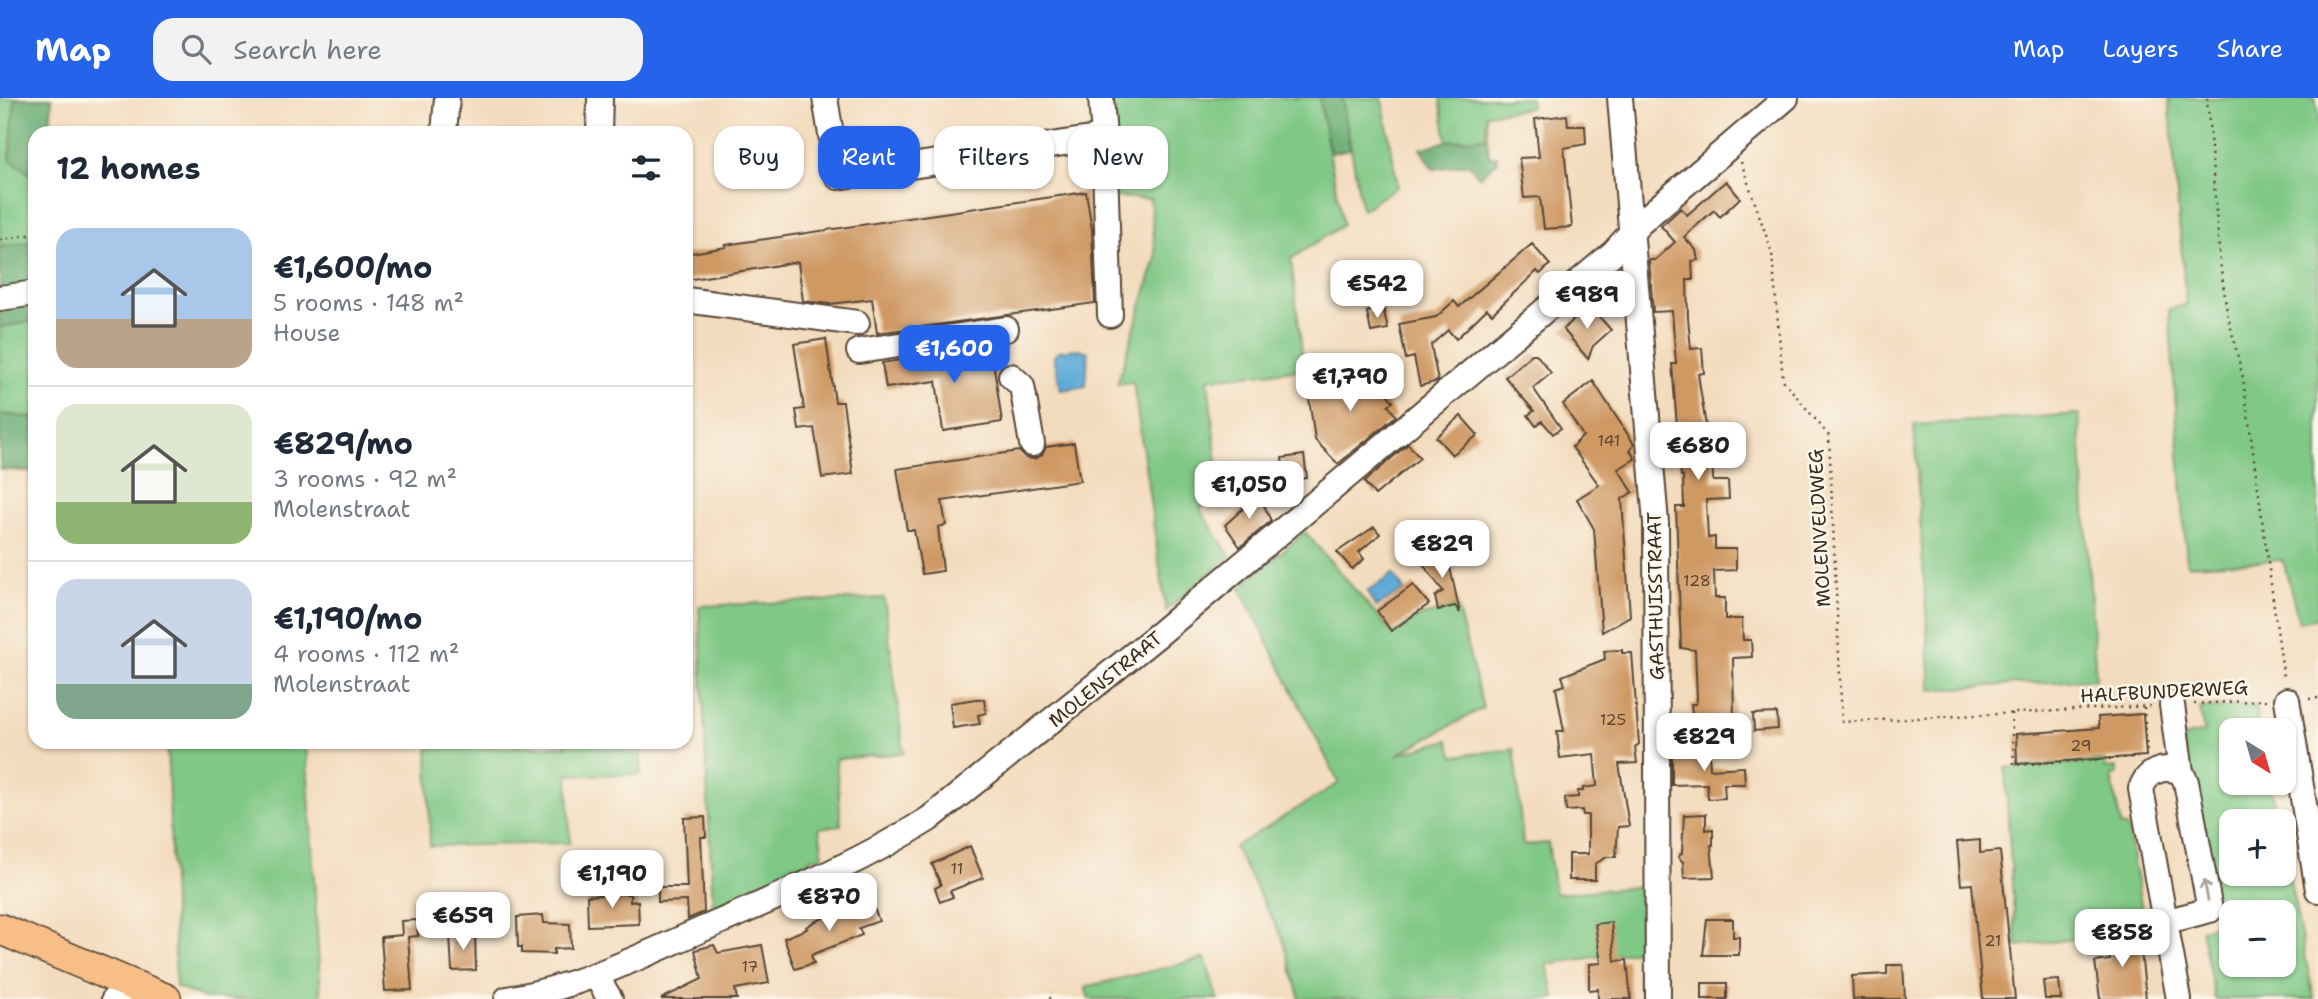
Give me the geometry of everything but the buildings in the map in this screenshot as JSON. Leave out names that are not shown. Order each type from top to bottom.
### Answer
[{"type":"main road","points":[[0,929],[135,997]]},
{"type":"street","points":[[445,126],[447,98]]},
{"type":"street","points":[[599,126],[600,98]]},
{"type":"street","points":[[825,98],[838,177],[1068,142]]},
{"type":"street","points":[[1101,98],[1103,126]]},
{"type":"street","name":"GASTHUISSTRAAT","points":[[1619,98],[1656,523],[1658,999]]},
{"type":"street","points":[[1629,236],[1786,98]]},
{"type":"street","points":[[1106,189],[1111,315]]},
{"type":"street","name":"MOLENSTRAAT","points":[[507,999],[542,994],[596,976],[781,895],[893,842],[929,819],[1170,626],[1613,253],[1629,236]]},
{"type":"street","points":[[0,298],[28,294]]},
{"type":"street","points":[[693,301],[857,323]]},
{"type":"street","points":[[859,351],[1006,329]]},
{"type":"street","points":[[1011,376],[1022,386],[1032,444]]},
{"type":"street","points":[[2287,699],[2318,890]]},
{"type":"street","points":[[2164,922],[2210,910],[2186,782],[2181,772],[2172,705]]},
{"type":"street","points":[[2179,999],[2141,789],[2144,780],[2153,772],[2172,768],[2181,772]]},
{"type":"street","points":[[596,976],[610,999]]},
{"type":"path","points":[[2207,98],[2225,299],[2243,378],[2287,699]]},
{"type":"path","name":"MOLENVELDWEG","points":[[1735,142],[1772,253],[1783,380],[1829,436],[1842,722],[2011,713]]},
{"type":"path","points":[[0,240],[28,234]]},
{"type":"path","name":"HALFBUNDERWEG","points":[[2011,713],[2318,698]]},
{"type":"path","points":[[2011,713],[2014,765],[2147,757],[2144,706]]},
{"type":"path","points":[[1050,999],[1052,992]]},
{"type":"green space","points":[[0,98],[15,98],[10,159],[28,172],[28,242],[0,247]]},
{"type":"green space","points":[[15,98],[52,98],[50,126],[28,126],[28,172],[10,159]]},
{"type":"green space","points":[[1108,98],[1319,98],[1343,225],[1291,259],[1304,369],[1208,379],[1220,491],[1200,509],[1230,556],[1166,611],[1133,382],[1117,384],[1156,258],[1150,199],[1112,197],[1112,189],[1168,189],[1168,126],[1109,126]]},
{"type":"green space","points":[[1319,98],[1342,98],[1350,149],[1330,153]]},
{"type":"green space","points":[[1342,98],[1382,98],[1398,186],[1362,210]]},
{"type":"green space","points":[[1440,98],[1530,98],[1531,108],[1486,114],[1487,137],[1447,141]]},
{"type":"green space","points":[[2169,98],[2315,98],[2318,114],[2318,618],[2299,622],[2283,560],[2187,565],[2169,309],[2186,305]]},
{"type":"green space","points":[[1487,137],[1489,157],[1497,156],[1498,161],[1479,177],[1469,164],[1433,169],[1420,149],[1447,141]]},
{"type":"green space","points":[[28,242],[28,322],[0,327],[0,247]]},
{"type":"green space","points":[[28,322],[28,417],[0,414],[0,327]]},
{"type":"green space","points":[[0,414],[28,417],[28,471],[0,469]]},
{"type":"green space","points":[[2079,414],[2096,679],[1931,690],[1914,425]]},
{"type":"green space","points":[[1305,532],[1393,634],[1416,618],[1457,606],[1483,708],[1396,755],[1448,740],[1454,756],[1514,749],[1523,845],[1548,843],[1555,894],[1647,886],[1646,950],[1547,964],[1555,998],[1549,999],[1300,999],[1283,939],[1234,847],[1339,783],[1240,587]]},
{"type":"green space","points":[[884,598],[904,753],[836,759],[841,825],[819,828],[823,856],[809,859],[809,865],[713,910],[699,606]]},
{"type":"green space","points":[[2255,706],[2257,718],[2219,718],[2219,795],[2273,795],[2276,809],[2219,809],[2219,886],[2291,886],[2294,900],[2219,900],[2219,977],[2296,977],[2296,911],[2314,999],[2215,999],[2201,929],[2217,925],[2182,737],[2204,732],[2200,708]]},
{"type":"green space","points":[[167,749],[306,749],[321,999],[206,999],[176,987]]},
{"type":"green space","points":[[428,749],[641,749],[641,774],[568,775],[570,843],[430,846]]},
{"type":"green space","points":[[2104,761],[2106,769],[2117,768],[2117,775],[2111,776],[2121,826],[2127,827],[2144,921],[2075,931],[2075,939],[2016,946],[2005,768]]},
{"type":"green space","points":[[1205,958],[1218,999],[1089,999],[1085,987]]},
{"type":"water","points":[[1079,349],[1088,352],[1086,386],[1061,390],[1054,356],[1059,351]]},
{"type":"water","points":[[1393,574],[1404,590],[1376,607],[1367,592]]}]
